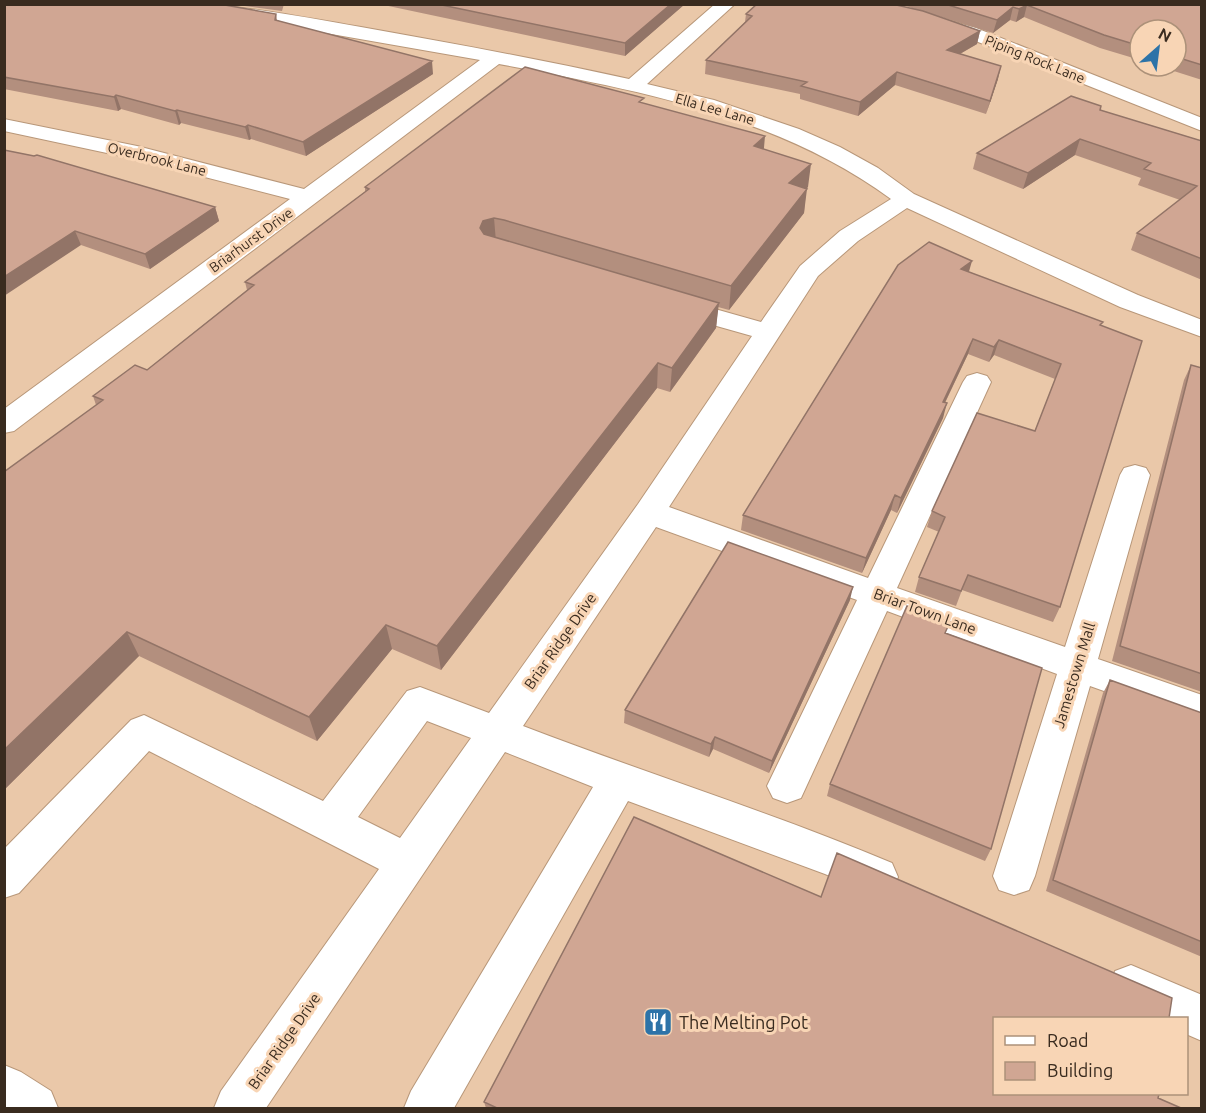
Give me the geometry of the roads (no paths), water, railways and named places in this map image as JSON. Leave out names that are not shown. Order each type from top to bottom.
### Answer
[{"type":"street","name":"Ella Lee Lane","points":[[189,4],[497,56],[633,86],[733,113],[796,134],[878,177],[906,199],[1129,301],[1202,329]]},
{"type":"street","points":[[633,86],[726,4]]},
{"type":"street","name":"Piping Rock Lane","points":[[865,4],[935,21],[989,40],[1138,102],[1202,125]]},
{"type":"street","name":"Briarhurst Drive","points":[[4,424],[497,56]]},
{"type":"street","name":"Overbrook Lane","points":[[4,125],[137,153],[309,197]]},
{"type":"street","name":"Briar Ridge Drive","points":[[238,1108],[649,512],[809,271],[849,236],[906,199]]},
{"type":"street","points":[[656,300],[769,333]]},
{"type":"street","points":[[787,786],[977,382]]},
{"type":"street","points":[[4,393],[33,404]]},
{"type":"street","name":"Jamestown Mall","points":[[1014,876],[1135,475]]},
{"type":"street","name":"Briar Town Lane","points":[[649,512],[1202,711]]},
{"type":"street","points":[[330,823],[420,702],[496,734],[838,860],[913,892]]},
{"type":"street","points":[[4,879],[144,731],[407,862]]},
{"type":"street","points":[[428,1108],[619,780]]},
{"type":"street","points":[[1095,971],[1202,1018]]},
{"type":"street","points":[[4,1089],[34,1108]]},
{"type":"place","name":"The Melting Pot","points":[[658,1022]]}]
